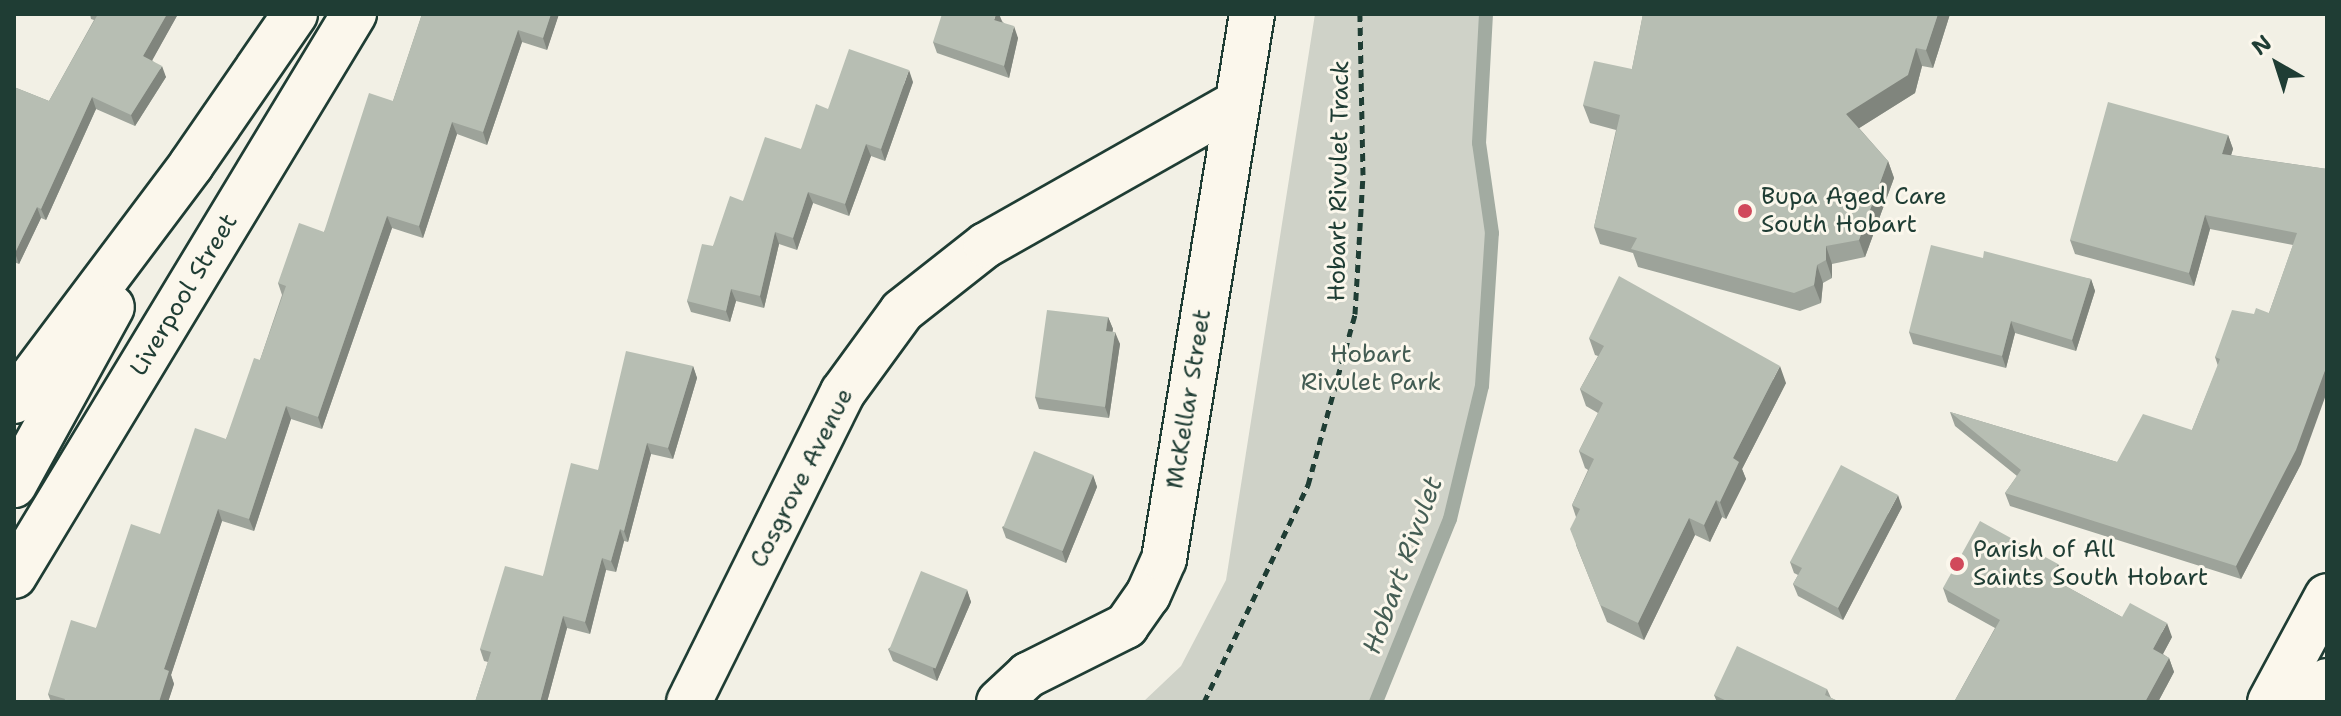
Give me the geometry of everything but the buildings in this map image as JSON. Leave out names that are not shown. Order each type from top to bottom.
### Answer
[{"type":"main road","points":[[14,401],[191,165],[295,14]]},
{"type":"main road","name":"Liverpool Street","points":[[14,576],[354,14]]},
{"type":"main road","name":"McKellar Street","points":[[999,702],[1028,675],[1126,626],[1164,559],[1233,105],[1252,14]]},
{"type":"main road","name":"Cosgrove Avenue","points":[[689,702],[843,392],[902,311],[986,245],[1233,105]]},
{"type":"main road","points":[[14,485],[191,165]]},
{"type":"main road","points":[[2270,702],[2327,596]]},
{"type":"main road","points":[[2310,702],[2327,681]]},
{"type":"path","name":"Hobart Rivulet Track","points":[[1204,702],[1308,485],[1355,314],[1363,175],[1360,14]]},
{"type":"green space","name":"Hobart Rivulet Park","points":[[1315,14],[1486,14],[1479,143],[1492,233],[1482,386],[1450,519],[1376,702],[1143,702],[1181,666],[1226,580]]},
{"type":"waterway","name":"Hobart Rivulet","points":[[1376,702],[1450,519],[1482,386],[1492,233],[1479,143],[1486,14]]},
{"type":"place","name":"Bupa Aged Care South Hobart","points":[[1745,211]]},
{"type":"place","name":"Parish of All Saints South Hobart","points":[[1957,564]]}]
